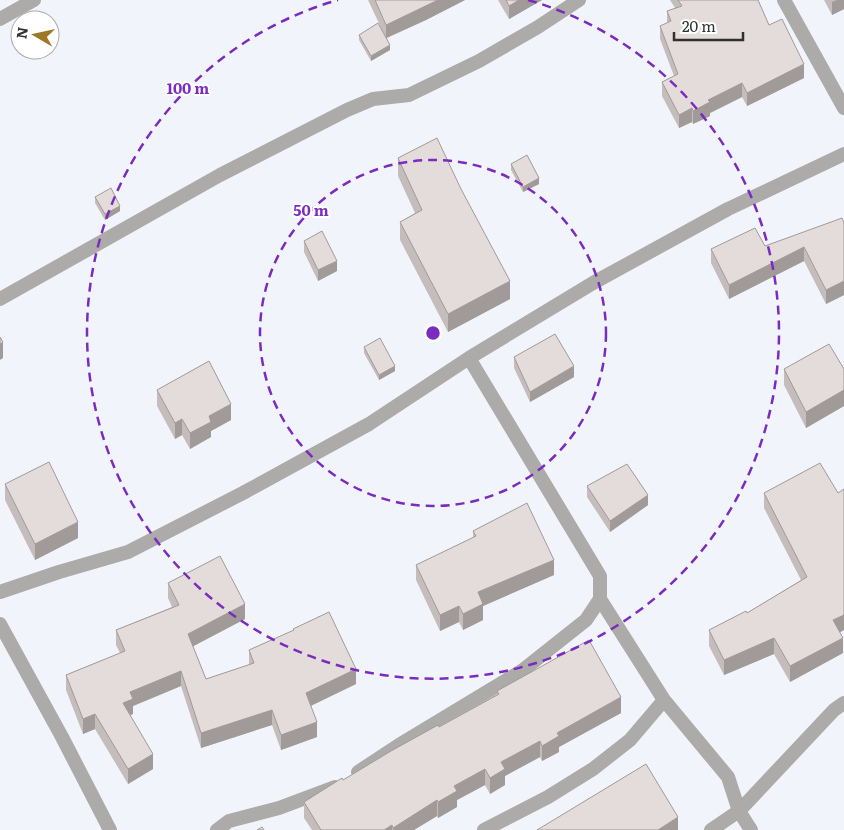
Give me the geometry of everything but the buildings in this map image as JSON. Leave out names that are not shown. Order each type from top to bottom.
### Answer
[{"type":"street","points":[[0,19],[34,0]]},
{"type":"street","points":[[0,299],[220,174],[372,99],[409,95],[479,61],[538,27],[579,0]]},
{"type":"street","points":[[784,0],[844,108]]},
{"type":"street","points":[[0,592],[128,552],[243,493],[369,424],[469,358],[593,282],[720,213],[844,154]]},
{"type":"street","points":[[469,358],[600,576],[600,599],[664,700],[728,777],[738,811],[751,830]]},
{"type":"street","points":[[217,830],[229,821],[279,808],[338,785],[399,744],[523,670],[586,620],[600,599]]},
{"type":"street","points":[[0,624],[110,830]]},
{"type":"street","points":[[484,830],[548,797],[593,770],[630,740],[664,700]]},
{"type":"street","points":[[711,830],[738,811],[834,710],[844,703]]}]
